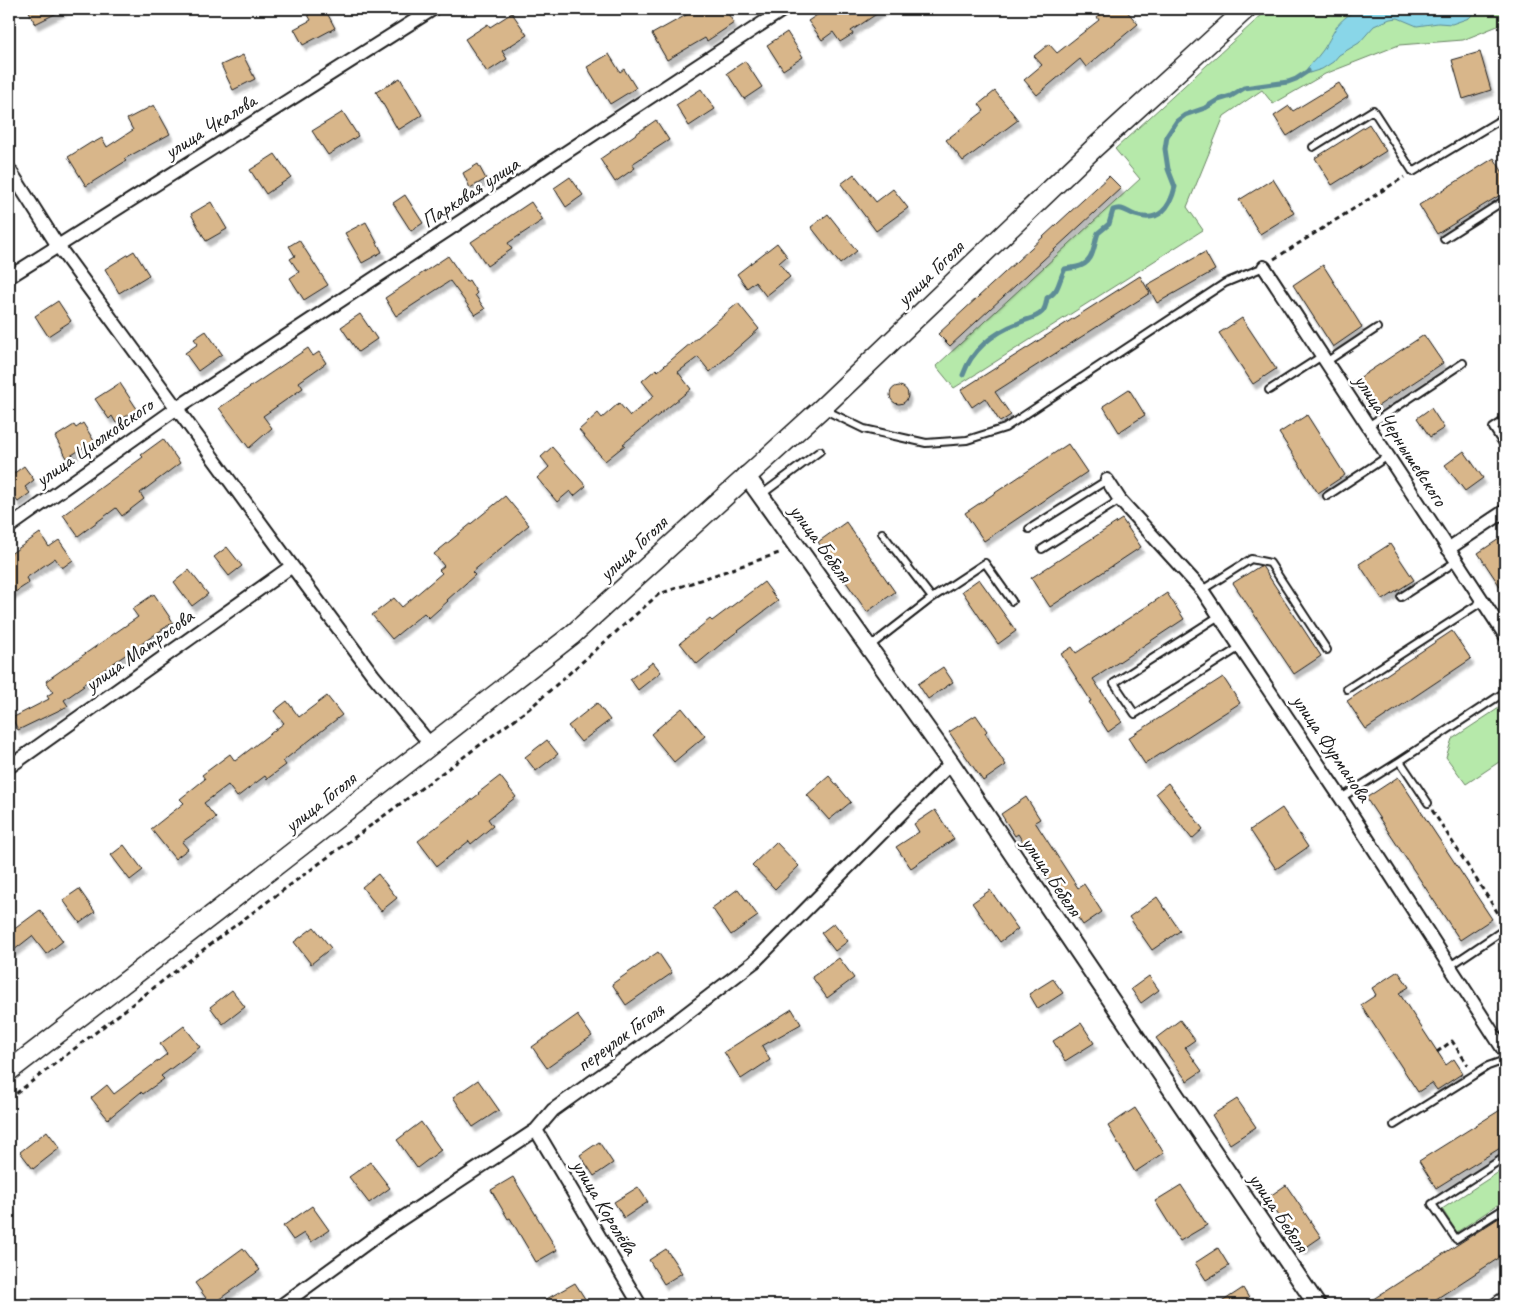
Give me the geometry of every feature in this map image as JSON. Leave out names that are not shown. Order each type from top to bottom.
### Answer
[{"type":"main road","name":"улица Гоголя","points":[[9,1071],[572,635],[746,475],[821,409],[1092,149],[1246,9]]},
{"type":"street","name":"улица Чкалова","points":[[9,277],[434,9]]},
{"type":"street","name":"Парковая улица","points":[[177,408],[784,9]]},
{"type":"street","points":[[9,169],[58,246],[292,566],[373,676],[430,744]]},
{"type":"street","name":"улица Чернышевского","points":[[1264,267],[1505,635]]},
{"type":"street","name":"улица Циолковского","points":[[9,527],[177,408]]},
{"type":"street","name":"улица Бебеля","points":[[746,475],[951,763],[1317,1305]]},
{"type":"street","name":"улица Фурманова","points":[[1107,480],[1120,500],[1202,590],[1341,798],[1450,966],[1501,1037],[1505,1052]]},
{"type":"street","points":[[1448,549],[1505,511]]},
{"type":"street","name":"улица Матросова","points":[[9,767],[292,566]]},
{"type":"street","name":"переулок Гоголя","points":[[282,1305],[386,1229],[536,1130],[554,1110],[669,1027],[754,962],[951,763]]},
{"type":"street","name":"улица Королёва","points":[[536,1130],[640,1305]]},
{"type":"street","points":[[1495,1305],[1505,1298]]},
{"type":"lane","points":[[1313,147],[1373,110],[1413,172],[1500,120],[1505,124]]},
{"type":"lane","points":[[1444,239],[1505,200]]},
{"type":"lane","points":[[821,409],[864,429],[926,443],[967,440],[1005,428],[1225,283],[1264,267]]},
{"type":"lane","points":[[1269,390],[1377,328]]},
{"type":"lane","points":[[1368,426],[1463,363]]},
{"type":"lane","points":[[1505,420],[1493,428],[1505,447]]},
{"type":"lane","points":[[761,495],[820,451]]},
{"type":"lane","points":[[1327,496],[1388,456]]},
{"type":"lane","points":[[1029,529],[1107,480]]},
{"type":"lane","points":[[1042,549],[1120,500]]},
{"type":"lane","points":[[882,533],[932,598]]},
{"type":"lane","points":[[1202,590],[1251,559],[1270,563],[1326,650]]},
{"type":"lane","points":[[1401,597],[1457,561]]},
{"type":"lane","points":[[870,647],[932,598],[985,563],[1012,602]]},
{"type":"lane","points":[[1348,689],[1483,602]]},
{"type":"lane","points":[[1219,616],[1114,683],[1135,714],[1240,647]]},
{"type":"lane","points":[[1341,798],[1505,692]]},
{"type":"lane","points":[[1400,761],[1428,803]]},
{"type":"lane","points":[[1450,966],[1505,930]]},
{"type":"lane","points":[[1394,1125],[1474,1074],[1488,1066],[1505,1060]]},
{"type":"lane","points":[[1505,1157],[1432,1204],[1456,1239],[1505,1208]]},
{"type":"path","points":[[1264,267],[1269,262],[1413,172]]},
{"type":"path","points":[[9,1100],[225,933],[530,708],[659,594],[798,546]]},
{"type":"path","points":[[1428,803],[1505,924]]},
{"type":"path","points":[[1436,1052],[1452,1041],[1474,1074]]},
{"type":"green space","points":[[1334,9],[1505,9],[1505,23],[1463,40],[1399,45],[1325,74],[1273,104],[1262,90],[1224,116],[1187,207],[1203,230],[954,388],[936,366],[1140,179],[1115,149],[1264,13],[1326,15]]},
{"type":"green space","points":[[1505,704],[1505,758],[1466,784],[1446,757],[1452,739]]},
{"type":"green space","points":[[1505,1168],[1505,1200],[1457,1232],[1442,1209]]},
{"type":"water","points":[[1359,9],[1478,9],[1469,18],[1452,24],[1438,23],[1417,26],[1398,18],[1390,19],[1374,26],[1359,43],[1339,55],[1333,62],[1322,69],[1303,75],[1323,50],[1340,22]]},
{"type":"building","points":[[28,9],[65,9],[35,24]]},
{"type":"building","points":[[319,9],[325,9],[335,28],[303,45],[294,29],[311,20],[308,15]]},
{"type":"building","points":[[697,9],[725,9],[734,23],[707,41],[705,38],[667,60],[652,34]]},
{"type":"building","points":[[826,9],[884,9],[851,31],[853,34],[840,42],[833,32],[822,40],[808,21]]},
{"type":"building","points":[[1107,9],[1125,9],[1138,24],[1086,67],[1080,59],[1037,95],[1024,80],[1042,65],[1034,56],[1049,44],[1057,53],[1099,20],[1097,17]]},
{"type":"building","points":[[512,13],[527,35],[502,51],[507,59],[487,72],[465,39],[488,24],[490,27]]},
{"type":"building","points":[[787,32],[803,57],[783,70],[767,45]]},
{"type":"building","points":[[1480,52],[1491,90],[1463,99],[1452,60]]},
{"type":"building","points":[[609,54],[620,72],[624,69],[636,88],[610,104],[587,67]]},
{"type":"building","points":[[243,55],[255,79],[233,90],[221,65]]},
{"type":"building","points":[[745,61],[762,87],[744,99],[727,73]]},
{"type":"building","points":[[400,78],[422,115],[398,130],[376,92]]},
{"type":"building","points":[[1339,83],[1348,97],[1287,136],[1274,116],[1289,106],[1293,111]]},
{"type":"building","points":[[701,89],[715,109],[689,126],[676,105]]},
{"type":"building","points":[[995,91],[1018,120],[963,161],[946,140],[984,111],[979,104]]},
{"type":"building","points":[[154,105],[170,134],[124,159],[126,161],[86,186],[68,157],[102,138],[107,147],[133,130],[127,119]]},
{"type":"building","points":[[343,112],[358,136],[328,155],[312,131]]},
{"type":"building","points":[[656,120],[669,140],[632,164],[635,168],[615,182],[600,159]]},
{"type":"building","points":[[1369,124],[1386,151],[1332,185],[1315,158]]},
{"type":"building","points":[[275,154],[291,177],[266,194],[250,170]]},
{"type":"building","points":[[1494,158],[1505,176],[1505,192],[1437,234],[1419,205]]},
{"type":"building","points":[[478,164],[486,179],[470,188],[463,173]]},
{"type":"building","points":[[854,174],[876,202],[893,189],[908,208],[876,231],[841,184]]},
{"type":"building","points":[[1109,176],[1121,188],[950,346],[938,334]]},
{"type":"building","points":[[570,177],[583,195],[566,207],[554,188]]},
{"type":"building","points":[[1273,179],[1294,213],[1260,234],[1239,200]]},
{"type":"building","points":[[405,195],[423,223],[411,231],[393,203]]},
{"type":"building","points":[[211,202],[227,229],[206,241],[191,214]]},
{"type":"building","points":[[531,202],[543,220],[508,243],[512,249],[487,266],[471,242]]},
{"type":"building","points":[[828,214],[857,251],[840,264],[811,227]]},
{"type":"building","points":[[366,222],[382,252],[362,263],[345,233]]},
{"type":"building","points":[[299,240],[328,285],[304,300],[290,278],[299,272],[290,259],[295,256],[289,246]]},
{"type":"building","points":[[777,243],[787,256],[779,263],[790,277],[766,296],[755,282],[747,288],[737,274]]},
{"type":"building","points":[[134,251],[149,275],[119,293],[105,269]]},
{"type":"building","points":[[1205,252],[1215,270],[1157,303],[1147,285]]},
{"type":"building","points":[[448,256],[466,282],[469,280],[477,293],[475,295],[485,309],[475,315],[450,281],[396,316],[385,298]]},
{"type":"building","points":[[1323,265],[1362,327],[1333,347],[1293,285]]},
{"type":"building","points":[[1140,276],[1150,293],[995,392],[1011,415],[1000,422],[985,398],[972,407],[961,390]]},
{"type":"building","points":[[58,301],[71,321],[48,336],[35,316]]},
{"type":"building","points":[[738,303],[759,329],[710,372],[698,357],[678,372],[691,389],[605,461],[579,430],[598,413],[602,418],[619,403],[630,416],[654,396],[642,381],[656,369],[658,371]]},
{"type":"building","points":[[360,314],[377,339],[358,352],[341,327]]},
{"type":"building","points":[[1242,318],[1276,369],[1253,384],[1219,333]]},
{"type":"building","points":[[206,331],[222,354],[198,371],[185,353],[198,344],[194,339]]},
{"type":"building","points":[[1424,335],[1443,363],[1372,410],[1353,382]]},
{"type":"building","points":[[308,348],[313,356],[319,352],[326,363],[299,382],[303,388],[263,416],[272,428],[249,448],[219,408]]},
{"type":"building","points":[[120,383],[137,409],[116,423],[112,416],[109,419],[95,399]]},
{"type":"building","points":[[895,386],[903,386],[908,391],[906,402],[895,404],[890,399],[890,391]]},
{"type":"building","points":[[1129,389],[1145,415],[1119,432],[1103,406]]},
{"type":"building","points":[[1431,408],[1444,428],[1430,437],[1417,418]]},
{"type":"building","points":[[1307,415],[1345,475],[1318,493],[1279,433]]},
{"type":"building","points":[[83,423],[94,441],[67,458],[55,437],[74,425],[76,428]]},
{"type":"building","points":[[163,439],[180,463],[140,493],[144,499],[122,516],[116,508],[78,536],[63,515],[143,457],[141,455]]},
{"type":"building","points":[[1068,444],[1087,472],[984,541],[965,513]]},
{"type":"building","points":[[552,447],[586,486],[574,496],[570,491],[557,502],[537,478],[549,467],[541,457]]},
{"type":"building","points":[[1464,451],[1483,478],[1465,491],[1445,465]]},
{"type":"building","points":[[24,466],[34,480],[25,487],[30,493],[18,502],[9,490],[9,477]]},
{"type":"building","points":[[505,496],[529,525],[472,572],[475,575],[429,618],[424,613],[392,639],[372,615],[394,598],[402,607],[442,573],[439,570],[444,566],[434,554]]},
{"type":"building","points":[[1122,519],[1141,547],[1050,607],[1031,578]]},
{"type":"building","points":[[846,522],[895,592],[867,612],[818,542]]},
{"type":"building","points":[[40,533],[49,547],[59,540],[73,560],[62,568],[55,558],[26,578],[29,583],[9,596],[9,555]]},
{"type":"building","points":[[1505,535],[1505,594],[1478,553]]},
{"type":"building","points":[[1390,544],[1414,580],[1383,600],[1359,564]]},
{"type":"building","points":[[227,547],[242,566],[229,576],[214,557]]},
{"type":"building","points":[[1262,566],[1321,656],[1294,674],[1233,583]]},
{"type":"building","points":[[189,570],[208,594],[192,606],[174,582]]},
{"type":"building","points":[[979,579],[1016,631],[998,644],[962,591]]},
{"type":"building","points":[[764,582],[778,601],[697,664],[680,643],[710,619],[712,621]]},
{"type":"building","points":[[1167,593],[1184,619],[1093,679],[1122,722],[1108,732],[1061,654],[1072,647],[1076,653]]},
{"type":"building","points":[[154,594],[173,622],[82,685],[84,686],[64,700],[68,706],[18,730],[12,718],[49,699],[47,696],[53,692],[46,681],[138,617],[132,609]]},
{"type":"building","points":[[1452,631],[1471,659],[1366,729],[1347,701]]},
{"type":"building","points":[[653,662],[661,672],[638,690],[630,679]]},
{"type":"building","points":[[943,667],[953,682],[928,699],[918,684]]},
{"type":"building","points":[[1223,677],[1240,703],[1145,764],[1128,738]]},
{"type":"building","points":[[327,696],[342,715],[283,761],[286,765],[267,779],[265,776],[237,797],[228,785],[204,803],[216,818],[182,842],[188,849],[175,859],[151,829],[184,803],[180,799],[205,779],[202,775],[230,754],[235,761],[284,723],[274,711],[287,701],[299,717]]},
{"type":"building","points":[[597,703],[610,720],[581,742],[568,726]]},
{"type":"building","points":[[682,708],[705,736],[674,762],[651,734]]},
{"type":"building","points":[[976,715],[987,731],[985,733],[1006,765],[983,781],[949,732]]},
{"type":"building","points":[[547,740],[558,754],[536,771],[525,757]]},
{"type":"building","points":[[500,776],[516,797],[488,819],[493,826],[471,844],[469,841],[437,866],[418,841]]},
{"type":"building","points":[[829,776],[851,802],[829,820],[807,795]]},
{"type":"building","points":[[1398,777],[1492,919],[1460,940],[1366,798]]},
{"type":"building","points":[[1168,783],[1203,829],[1192,839],[1156,793]]},
{"type":"building","points":[[1026,797],[1040,819],[1035,822],[1078,888],[1084,884],[1102,912],[1083,925],[1051,878],[1047,880],[1018,834],[1015,836],[1001,814]]},
{"type":"building","points":[[1282,808],[1308,847],[1276,869],[1250,830]]},
{"type":"building","points":[[935,810],[954,839],[911,868],[896,847],[919,832],[914,824]]},
{"type":"building","points":[[776,842],[799,866],[775,889],[752,865]]},
{"type":"building","points":[[124,845],[143,870],[130,880],[111,855]]},
{"type":"building","points":[[378,874],[397,898],[381,911],[362,887]]},
{"type":"building","points":[[79,889],[95,912],[80,923],[63,900]]},
{"type":"building","points":[[738,889],[758,916],[731,935],[712,908]]},
{"type":"building","points":[[990,890],[1018,929],[1000,942],[972,903]]},
{"type":"building","points":[[1157,897],[1180,931],[1152,950],[1129,917]]},
{"type":"building","points":[[40,910],[63,941],[46,954],[32,936],[9,954],[9,933]]},
{"type":"building","points":[[834,923],[848,941],[835,951],[821,933]]},
{"type":"building","points":[[314,927],[331,948],[311,964],[294,942]]},
{"type":"building","points":[[658,952],[672,973],[626,1005],[612,984]]},
{"type":"building","points":[[839,958],[854,978],[827,998],[812,977]]},
{"type":"building","points":[[1398,971],[1409,987],[1399,993],[1446,1065],[1454,1059],[1463,1073],[1437,1090],[1432,1083],[1418,1092],[1361,1005],[1376,995],[1372,988]]},
{"type":"building","points":[[1149,976],[1159,990],[1141,1003],[1131,989]]},
{"type":"building","points":[[1053,979],[1063,993],[1038,1009],[1029,994]]},
{"type":"building","points":[[232,990],[245,1007],[223,1024],[210,1007]]},
{"type":"building","points":[[792,1009],[801,1024],[762,1046],[770,1060],[741,1079],[724,1052]]},
{"type":"building","points":[[577,1015],[592,1036],[547,1068],[532,1047]]},
{"type":"building","points":[[1180,1020],[1195,1040],[1185,1047],[1202,1071],[1187,1081],[1156,1038]]},
{"type":"building","points":[[1081,1023],[1094,1043],[1065,1061],[1053,1041]]},
{"type":"building","points":[[184,1026],[200,1047],[161,1076],[164,1079],[143,1094],[141,1092],[108,1119],[91,1098],[107,1085],[114,1094],[167,1054],[160,1044]]},
{"type":"building","points":[[478,1080],[499,1110],[473,1127],[453,1097]]},
{"type":"building","points":[[1237,1099],[1256,1127],[1230,1144],[1212,1115]]},
{"type":"building","points":[[1505,1107],[1505,1145],[1436,1188],[1419,1161]]},
{"type":"building","points":[[1135,1108],[1164,1153],[1135,1172],[1108,1126]]},
{"type":"building","points":[[421,1122],[441,1150],[417,1168],[397,1140]]},
{"type":"building","points":[[47,1131],[60,1148],[33,1169],[20,1152]]},
{"type":"building","points":[[599,1142],[613,1163],[594,1176],[580,1155]]},
{"type":"building","points":[[370,1162],[390,1188],[369,1203],[349,1177]]},
{"type":"building","points":[[513,1177],[557,1250],[536,1262],[491,1190]]},
{"type":"building","points":[[1181,1185],[1207,1225],[1180,1241],[1155,1201]]},
{"type":"building","points":[[1286,1185],[1321,1237],[1302,1250],[1267,1198]]},
{"type":"building","points":[[638,1187],[648,1202],[624,1218],[614,1202]]},
{"type":"building","points":[[312,1206],[329,1230],[311,1242],[304,1233],[293,1240],[283,1226]]},
{"type":"building","points":[[1505,1214],[1505,1254],[1427,1305],[1364,1305]]},
{"type":"building","points":[[243,1248],[260,1270],[211,1305],[195,1283]]},
{"type":"building","points":[[1218,1248],[1229,1266],[1206,1280],[1195,1263]]},
{"type":"building","points":[[666,1249],[682,1273],[664,1284],[649,1260]]},
{"type":"building","points":[[575,1283],[589,1305],[536,1305]]},
{"type":"building","points":[[1243,1288],[1253,1305],[1217,1305]]},
{"type":"waterway","points":[[963,375],[972,357],[986,342],[1011,326],[1035,317],[1042,312],[1047,298],[1057,289],[1065,269],[1083,265],[1090,258],[1098,233],[1109,224],[1113,210],[1122,209],[1143,217],[1151,217],[1162,212],[1170,201],[1175,187],[1168,169],[1165,149],[1167,136],[1177,121],[1185,115],[1205,108],[1244,88],[1288,82],[1308,71]]}]
